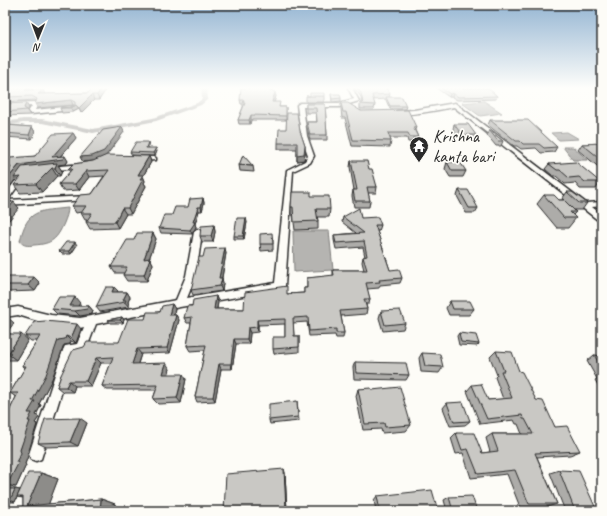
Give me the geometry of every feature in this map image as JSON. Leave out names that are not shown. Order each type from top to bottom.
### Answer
[{"type":"street","points":[[5,313],[18,311],[51,320],[80,323],[180,303],[280,286],[290,170],[308,162],[311,156],[304,136],[301,112]]},
{"type":"street","points":[[391,113],[412,112]]},
{"type":"street","points":[[464,112],[602,219]]},
{"type":"street","points":[[133,159],[154,159]]},
{"type":"street","points":[[40,169],[89,165]]},
{"type":"street","points":[[5,200],[25,172]]},
{"type":"street","points":[[5,203],[88,198]]},
{"type":"street","points":[[587,206],[602,204]]},
{"type":"street","points":[[180,303],[191,276],[198,232]]},
{"type":"street","points":[[36,454],[69,350],[81,349],[92,321]]},
{"type":"shaded area","points":[[475,112],[502,113],[480,116]]},
{"type":"shaded area","points":[[567,132],[579,139],[559,140],[551,133]]},
{"type":"shaded area","points":[[563,147],[573,147],[588,160],[573,160]]},
{"type":"shaded area","points":[[68,208],[67,216],[59,233],[53,240],[30,246],[21,243],[20,241],[26,223],[31,217],[42,211]]},
{"type":"shaded area","points":[[293,231],[329,231],[333,270],[294,272]]},
{"type":"building","points":[[241,112],[286,112],[286,116],[251,115],[249,120],[238,120]]},
{"type":"building","points":[[316,112],[326,112],[327,135],[310,135],[307,122],[317,122]]},
{"type":"building","points":[[346,112],[409,112],[416,127],[413,127],[418,137],[410,137],[408,133],[388,133],[391,141],[353,140]]},
{"type":"building","points":[[287,113],[297,113],[300,131],[305,146],[304,154],[297,155],[297,143],[278,143],[279,129],[286,129]]},
{"type":"building","points":[[490,120],[528,120],[557,147],[544,148],[539,144],[523,144],[520,141],[516,141]]},
{"type":"building","points":[[454,124],[468,124],[476,135],[462,135]]},
{"type":"building","points":[[5,125],[32,127],[29,135],[5,133]]},
{"type":"building","points":[[122,127],[104,151],[92,156],[80,157],[103,130]]},
{"type":"building","points":[[489,130],[503,141],[498,141]]},
{"type":"building","points":[[73,133],[52,157],[65,156],[63,159],[19,165],[5,182],[5,176],[11,167],[5,168],[5,164],[10,158],[35,156],[53,134]]},
{"type":"building","points":[[136,142],[148,142],[146,148],[156,148],[153,153],[130,152]]},
{"type":"building","points":[[602,143],[602,160],[582,144]]},
{"type":"building","points":[[107,155],[149,156],[138,175],[143,175],[140,179],[143,179],[128,208],[122,208],[115,222],[86,222],[92,213],[81,213],[86,206],[72,206],[80,195],[92,194],[109,170],[86,171],[75,184],[59,184],[72,169],[68,169],[73,164],[93,161]]},
{"type":"building","points":[[243,155],[253,166],[239,165]]},
{"type":"building","points":[[351,161],[367,161],[369,169],[372,169],[377,187],[367,187],[370,201],[355,201],[353,190],[357,190]]},
{"type":"building","points":[[447,162],[460,162],[466,171],[452,171]]},
{"type":"building","points":[[576,162],[600,182],[585,182],[579,177],[569,178],[560,170],[557,170],[549,164]]},
{"type":"building","points":[[57,163],[55,168],[52,168],[36,184],[14,185],[21,177],[14,178],[22,167]]},
{"type":"building","points":[[459,190],[468,190],[478,208],[469,208]]},
{"type":"building","points":[[292,192],[311,192],[311,196],[329,196],[330,209],[316,209],[318,221],[294,222],[293,207],[291,207]]},
{"type":"building","points":[[567,192],[572,192],[587,203],[579,203]]},
{"type":"building","points":[[544,195],[554,195],[559,200],[564,200],[576,212],[570,212],[576,218],[564,218]]},
{"type":"building","points":[[203,198],[201,207],[198,207],[193,222],[195,222],[190,230],[159,228],[164,215],[172,215],[175,207],[188,207],[190,199]]},
{"type":"building","points":[[5,200],[14,202],[5,212]]},
{"type":"building","points":[[359,208],[361,218],[378,217],[381,225],[375,225],[390,270],[399,269],[402,278],[366,283],[370,299],[364,299],[367,309],[340,311],[344,333],[336,333],[336,329],[309,331],[308,317],[293,318],[294,336],[299,336],[299,347],[273,349],[273,337],[285,337],[285,319],[257,320],[257,327],[248,328],[247,339],[234,339],[231,364],[219,364],[213,397],[195,397],[206,345],[187,346],[192,317],[184,318],[187,306],[192,306],[193,300],[216,296],[214,309],[244,309],[245,292],[287,286],[287,294],[304,293],[304,288],[307,288],[307,278],[334,275],[333,270],[367,270],[363,257],[367,256],[364,241],[336,243],[334,235],[364,233],[343,217]]},
{"type":"building","points":[[237,218],[246,218],[243,236],[234,236]]},
{"type":"building","points":[[214,225],[211,236],[200,236],[201,226]]},
{"type":"building","points":[[137,233],[153,233],[144,259],[150,258],[144,275],[123,275],[127,267],[111,267],[127,240],[134,240]]},
{"type":"building","points":[[272,233],[273,244],[260,244],[260,234]]},
{"type":"building","points":[[66,242],[75,242],[69,251],[59,251]]},
{"type":"building","points":[[225,248],[219,278],[222,278],[220,286],[191,290],[199,257],[203,257],[205,249]]},
{"type":"building","points":[[7,277],[34,277],[28,285],[5,285],[5,280]]},
{"type":"building","points":[[106,287],[114,287],[112,292],[127,292],[123,300],[126,300],[125,302],[96,307]]},
{"type":"building","points":[[59,297],[75,297],[70,306],[89,306],[87,309],[75,311],[52,309]]},
{"type":"building","points":[[450,301],[470,301],[474,309],[453,309]]},
{"type":"building","points":[[172,304],[169,315],[176,315],[167,348],[137,349],[132,364],[166,363],[163,374],[183,374],[177,398],[153,399],[158,385],[102,386],[113,357],[96,358],[86,381],[69,381],[66,387],[57,387],[73,350],[84,347],[87,342],[119,342],[128,319],[145,319],[147,312],[160,312],[162,306]]},
{"type":"building","points":[[400,310],[405,323],[385,325],[381,311]]},
{"type":"building","points":[[122,317],[120,320],[108,320]]},
{"type":"building","points":[[45,321],[77,324],[71,338],[66,336],[65,339],[58,340],[46,375],[32,401],[35,401],[28,413],[32,413],[28,421],[30,421],[20,450],[21,453],[16,462],[19,462],[7,485],[5,485],[5,452],[7,449],[5,449],[5,420],[18,393],[10,393],[26,366],[22,366],[40,336],[25,336],[34,322]]},
{"type":"building","points":[[5,332],[7,332],[6,334],[21,334],[8,354],[5,354]]},
{"type":"building","points":[[459,333],[476,335],[479,344],[461,342]]},
{"type":"building","points":[[496,351],[512,352],[519,371],[522,372],[536,400],[543,401],[555,427],[567,426],[580,451],[535,453],[557,504],[529,504],[515,470],[478,474],[468,449],[462,450],[456,433],[474,433],[482,453],[498,451],[492,434],[533,434],[522,415],[487,419],[472,385],[481,384],[488,400],[512,398],[501,371],[504,371]]},
{"type":"building","points":[[422,353],[440,354],[443,367],[425,366]]},
{"type":"building","points":[[594,355],[602,356],[602,368]]},
{"type":"building","points":[[355,362],[406,363],[409,375],[356,373]]},
{"type":"building","points":[[400,387],[411,425],[385,427],[384,423],[365,424],[358,389],[371,388],[372,390]]},
{"type":"building","points":[[297,401],[298,417],[269,420],[269,404]]},
{"type":"building","points":[[463,402],[470,421],[454,422],[447,403]]},
{"type":"building","points":[[80,418],[70,442],[38,443],[45,419]]},
{"type":"building","points":[[284,469],[286,509],[268,511],[224,511],[226,474]]},
{"type":"building","points":[[559,470],[579,471],[597,511],[575,511]]},
{"type":"building","points":[[28,473],[41,473],[27,506],[101,499],[100,511],[5,511],[5,509],[23,507],[23,497],[17,497]]},
{"type":"building","points":[[5,489],[15,489],[10,500],[5,500]]},
{"type":"building","points":[[432,490],[438,511],[380,511],[377,496]]},
{"type":"building","points":[[472,496],[477,511],[453,511],[449,497]]},
{"type":"waterway","points":[[5,124],[23,121],[42,121],[93,131],[154,120],[176,112]]},
{"type":"place","name":"Krishna kanta bari","points":[[419,163]]}]
